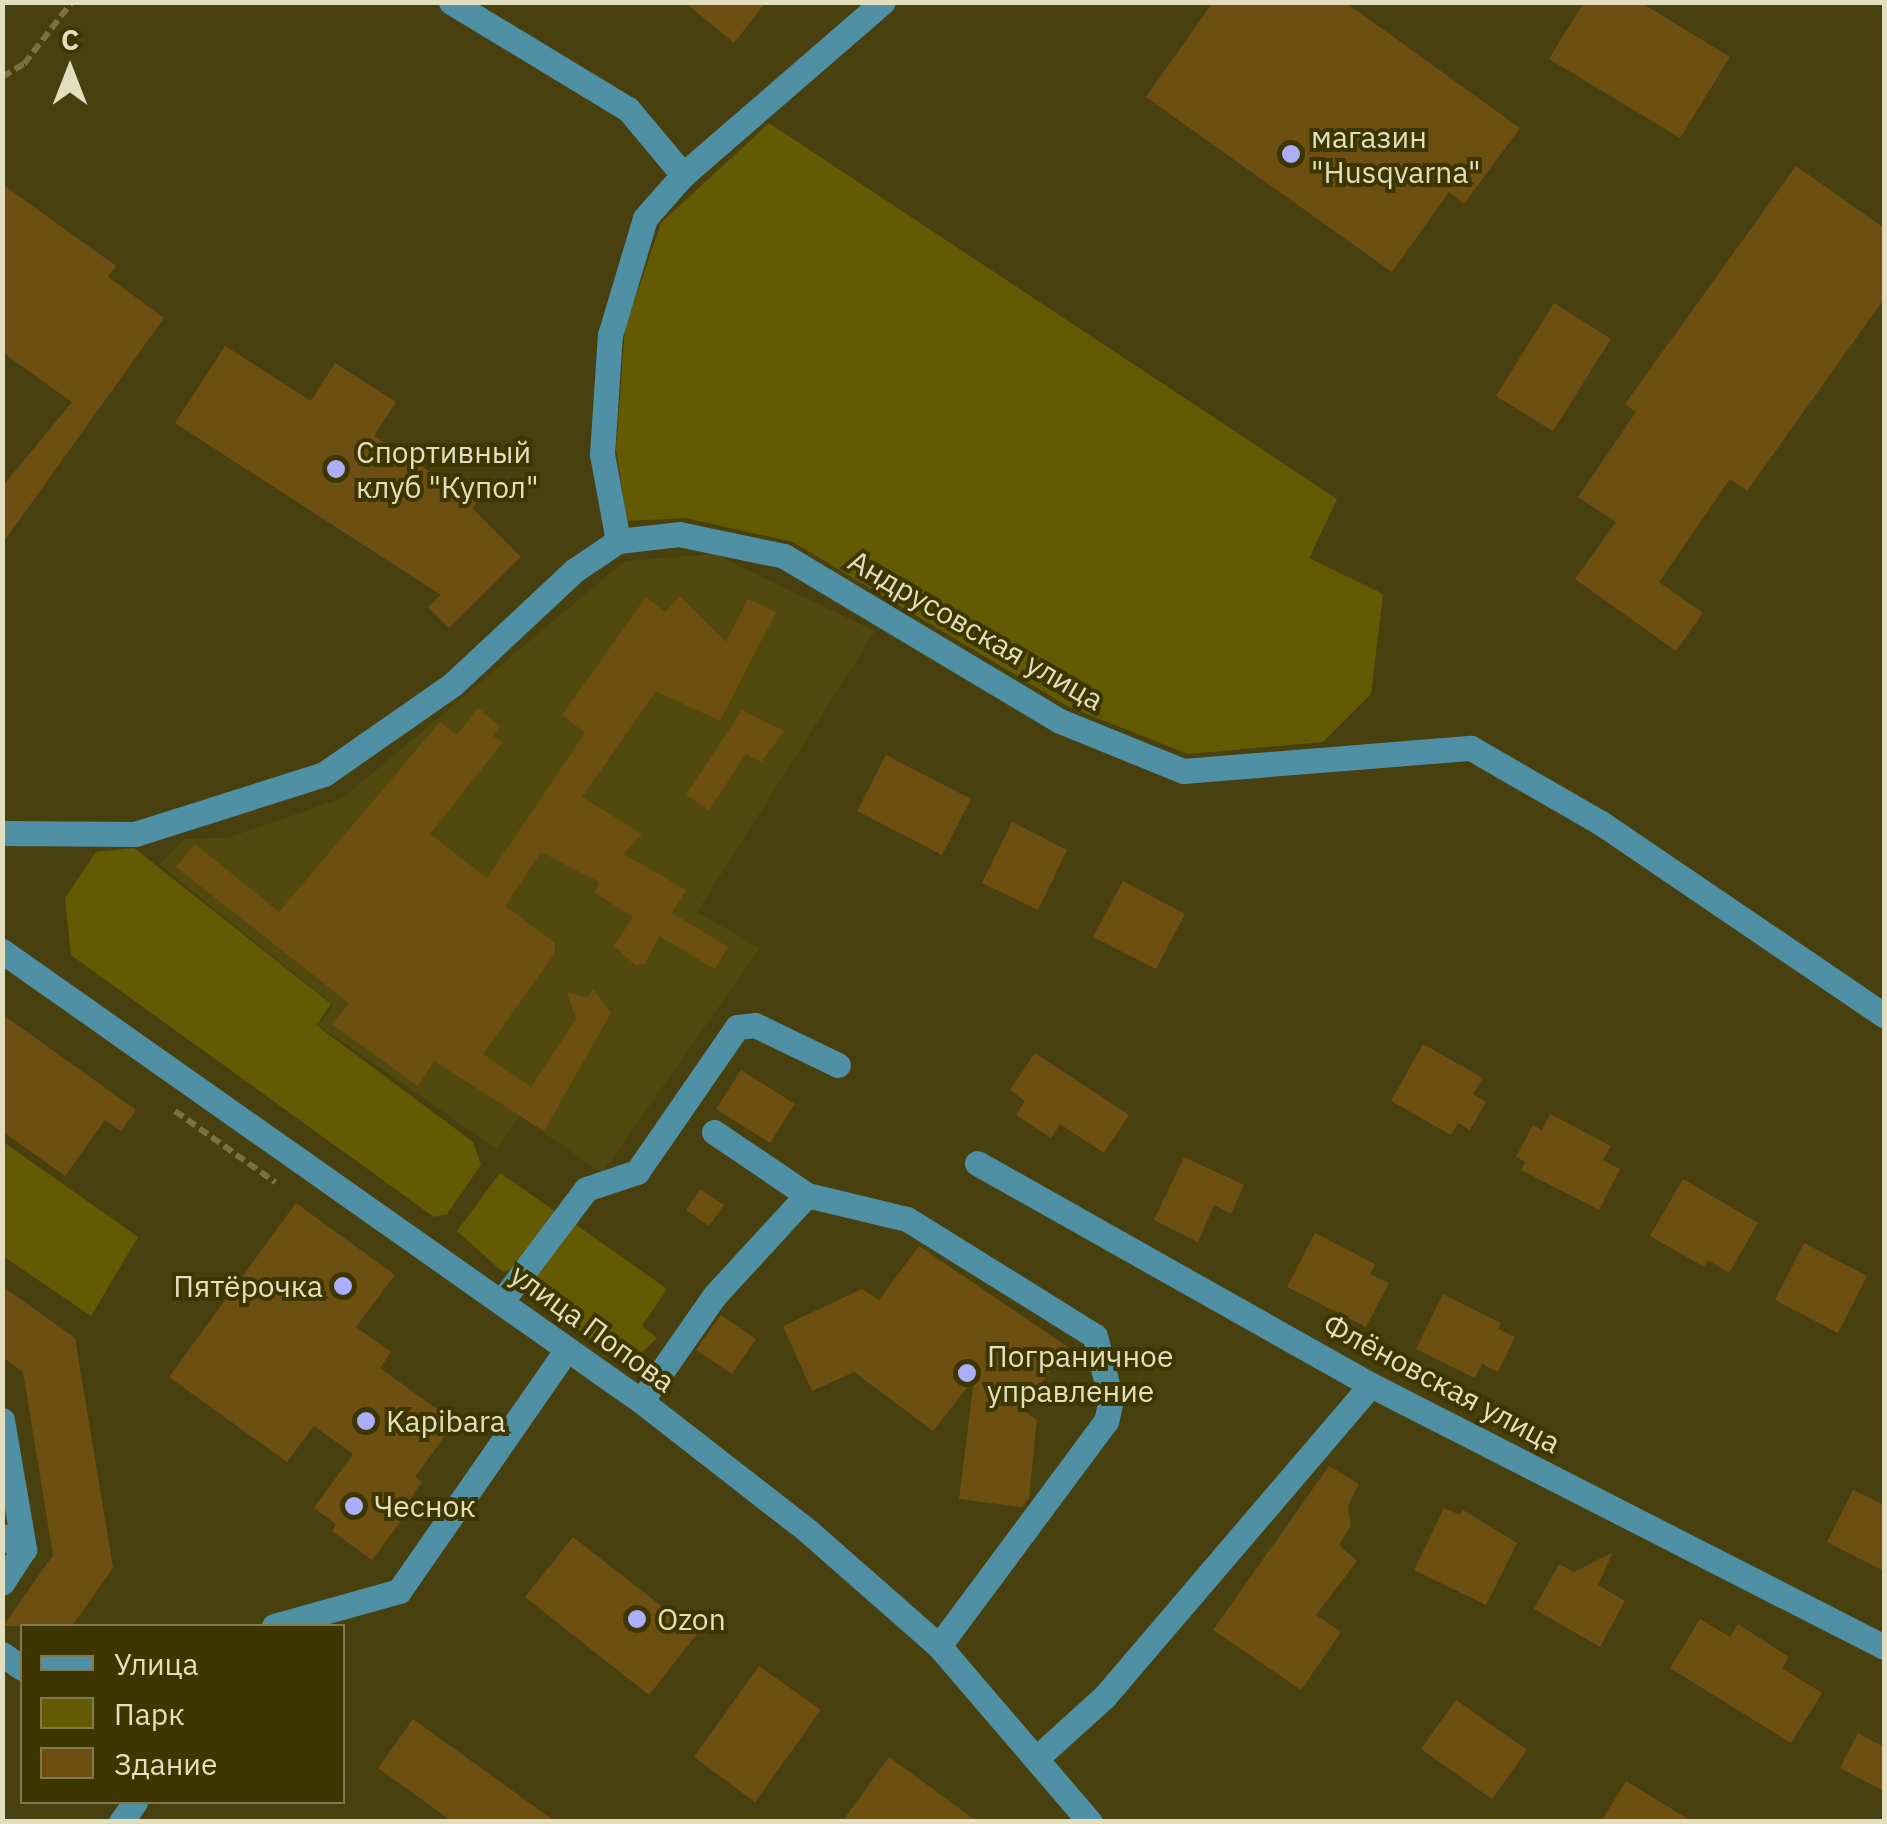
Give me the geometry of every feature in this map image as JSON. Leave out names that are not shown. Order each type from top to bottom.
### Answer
[{"type":"street","points":[[451,2],[628,109],[682,175]]},
{"type":"street","points":[[2,832],[135,834],[324,774],[453,684],[575,570],[618,541],[602,454],[610,335],[645,218],[682,175],[882,2]]},
{"type":"street","name":"Андрусовская улица","points":[[618,541],[679,534],[784,556],[1060,721],[1183,771],[1470,748],[1601,823],[1884,1016]]},
{"type":"street","name":"улица Попова","points":[[2,952],[641,1401],[808,1531],[939,1646],[1040,1755],[1090,1822]]},
{"type":"street","points":[[501,1302],[586,1189],[637,1172],[736,1028],[755,1025],[838,1065]]},
{"type":"street","points":[[714,1132],[807,1195],[907,1219],[1095,1336],[1104,1351],[1111,1400],[1106,1421],[939,1646]]},
{"type":"street","name":"Флёновская улица","points":[[977,1163],[1372,1385],[1884,1647]]},
{"type":"street","points":[[641,1401],[715,1294],[807,1195]]},
{"type":"street","points":[[281,1624],[399,1591],[566,1351]]},
{"type":"street","points":[[1040,1755],[1104,1696],[1372,1385]]},
{"type":"street","points":[[2,1420],[13,1543],[2,1583]]},
{"type":"path","points":[[2,77],[24,64],[72,2]]},
{"type":"shaded area","points":[[714,554],[875,631],[697,912],[760,948],[602,1173],[520,1116],[497,1149],[318,1025],[333,1005],[160,865],[184,839],[227,838],[343,798],[625,561]]},
{"type":"green space","points":[[769,123],[1337,499],[1309,558],[1383,594],[1371,694],[1323,742],[1188,754],[1069,707],[793,542],[685,518],[627,521],[616,449],[625,328],[661,223]]},
{"type":"green space","points":[[134,848],[331,1004],[316,1025],[473,1142],[481,1165],[447,1214],[434,1217],[71,955],[65,898],[96,852]]},
{"type":"green space","points":[[2,1141],[138,1237],[91,1316],[3,1256]]},
{"type":"green space","points":[[500,1173],[556,1212],[516,1267],[503,1272],[457,1231]]},
{"type":"green space","points":[[575,1224],[667,1289],[642,1326],[657,1338],[628,1366],[534,1298],[532,1280]]},
{"type":"building","points":[[684,2],[766,2],[734,43]]},
{"type":"building","points":[[1213,2],[1345,2],[1520,128],[1464,204],[1449,192],[1392,272],[1146,97]]},
{"type":"building","points":[[1584,2],[1640,2],[1730,57],[1680,138],[1549,59]]},
{"type":"building","points":[[1796,166],[1884,228],[1884,299],[1747,491],[1730,479],[1659,582],[1703,613],[1676,651],[1575,579],[1616,522],[1578,497],[1636,412],[1625,404]]},
{"type":"building","points":[[2,184],[116,266],[108,277],[164,318],[2,544],[2,487],[72,402],[2,352]]},
{"type":"building","points":[[1554,303],[1611,339],[1553,431],[1496,396]]},
{"type":"building","name":"Спортивный клуб \"Купол\"","points":[[225,346],[311,401],[335,363],[396,402],[374,436],[477,502],[473,509],[521,557],[449,628],[428,607],[441,595],[175,423]]},
{"type":"building","points":[[680,596],[726,642],[748,599],[776,612],[720,721],[656,691],[582,797],[642,834],[624,854],[686,890],[672,913],[728,947],[715,969],[659,936],[645,964],[635,965],[614,946],[633,917],[595,893],[599,882],[541,852],[505,906],[555,943],[555,953],[483,1054],[531,1087],[576,1019],[567,992],[587,998],[593,989],[611,1013],[544,1131],[434,1061],[418,1086],[332,1024],[349,1003],[176,867],[195,844],[279,912],[440,722],[457,735],[478,708],[500,726],[493,736],[503,742],[430,834],[487,878],[585,733],[562,715],[646,597],[665,612]]},
{"type":"building","points":[[742,710],[784,731],[761,762],[746,754],[709,810],[686,795]]},
{"type":"building","points":[[886,755],[971,799],[942,855],[857,811]]},
{"type":"building","points":[[1012,822],[1067,850],[1038,910],[982,883]]},
{"type":"building","points":[[1123,881],[1185,914],[1156,969],[1093,937]]},
{"type":"building","points":[[2,1014],[136,1110],[121,1131],[105,1120],[65,1176],[2,1131]]},
{"type":"building","points":[[1423,1044],[1483,1078],[1473,1094],[1486,1102],[1470,1130],[1458,1123],[1451,1135],[1391,1101]]},
{"type":"building","points":[[1035,1053],[1129,1115],[1104,1153],[1060,1124],[1051,1138],[1016,1115],[1025,1101],[1010,1090]]},
{"type":"building","points":[[741,1070],[795,1104],[770,1143],[716,1109]]},
{"type":"building","points":[[1550,1114],[1611,1146],[1603,1160],[1620,1169],[1599,1210],[1521,1170],[1525,1162],[1516,1157],[1533,1125],[1542,1130]]},
{"type":"building","points":[[1184,1157],[1244,1185],[1231,1214],[1214,1205],[1198,1242],[1154,1220]]},
{"type":"building","points":[[1683,1179],[1758,1223],[1729,1273],[1708,1260],[1704,1267],[1650,1236]]},
{"type":"building","points":[[700,1189],[724,1205],[709,1226],[686,1210]]},
{"type":"building","points":[[296,1203],[395,1275],[356,1327],[391,1352],[380,1368],[455,1422],[415,1477],[422,1482],[405,1506],[410,1509],[372,1560],[332,1531],[336,1524],[314,1508],[353,1454],[314,1426],[287,1462],[169,1377]]},
{"type":"building","points":[[1315,1233],[1375,1264],[1370,1274],[1389,1283],[1366,1327],[1287,1287]]},
{"type":"building","points":[[1804,1243],[1867,1276],[1838,1333],[1775,1300]]},
{"type":"building","name":"Пограничное управление","points":[[919,1246],[1068,1347],[1022,1409],[1037,1420],[1029,1498],[1022,1507],[959,1499],[974,1379],[933,1431],[854,1372],[812,1391],[783,1326],[862,1289],[879,1300]]},
{"type":"building","points":[[2,1286],[75,1338],[113,1568],[73,1624],[3,1626],[53,1555],[23,1372],[2,1357]]},
{"type":"building","points":[[1443,1294],[1501,1323],[1498,1329],[1515,1337],[1498,1372],[1482,1364],[1475,1378],[1416,1349]]},
{"type":"building","points":[[721,1315],[756,1339],[732,1374],[696,1350]]},
{"type":"building","points":[[1329,1466],[1359,1484],[1348,1506],[1351,1526],[1339,1545],[1357,1561],[1316,1615],[1341,1632],[1301,1690],[1213,1630]]},
{"type":"building","points":[[1853,1490],[1884,1505],[1884,1571],[1827,1542]]},
{"type":"building","points":[[1444,1508],[1460,1515],[1463,1510],[1517,1543],[1486,1605],[1414,1570]]},
{"type":"building","points":[[573,1537],[697,1634],[649,1695],[525,1597]]},
{"type":"building","points":[[1613,1552],[1598,1585],[1625,1601],[1600,1647],[1534,1609],[1559,1564],[1574,1572]]},
{"type":"building","points":[[1700,1619],[1730,1637],[1738,1624],[1789,1657],[1782,1668],[1822,1693],[1791,1743],[1670,1668]]},
{"type":"building","points":[[759,1666],[821,1710],[755,1802],[694,1757]]},
{"type":"building","points":[[1456,1700],[1527,1750],[1492,1799],[1421,1749]]},
{"type":"building","points":[[413,1719],[556,1822],[453,1822],[378,1768]]},
{"type":"building","points":[[1858,1733],[1884,1747],[1884,1791],[1840,1768]]},
{"type":"building","points":[[889,1757],[978,1822],[842,1822]]},
{"type":"building","points":[[1626,1781],[1693,1822],[1601,1822]]},
{"type":"place","name":"магазин \"Husqvarna\"","points":[[1291,154]]},
{"type":"place","name":"Спортивный клуб \"Купол\"","points":[[336,469]]},
{"type":"place","name":"Пятёрочка","points":[[343,1286]]},
{"type":"place","name":"Пограничное управление","points":[[967,1373]]},
{"type":"place","name":"Kapibara","points":[[366,1421]]},
{"type":"place","name":"Чеснок","points":[[354,1506]]},
{"type":"place","name":"Ozon","points":[[637,1619]]}]
